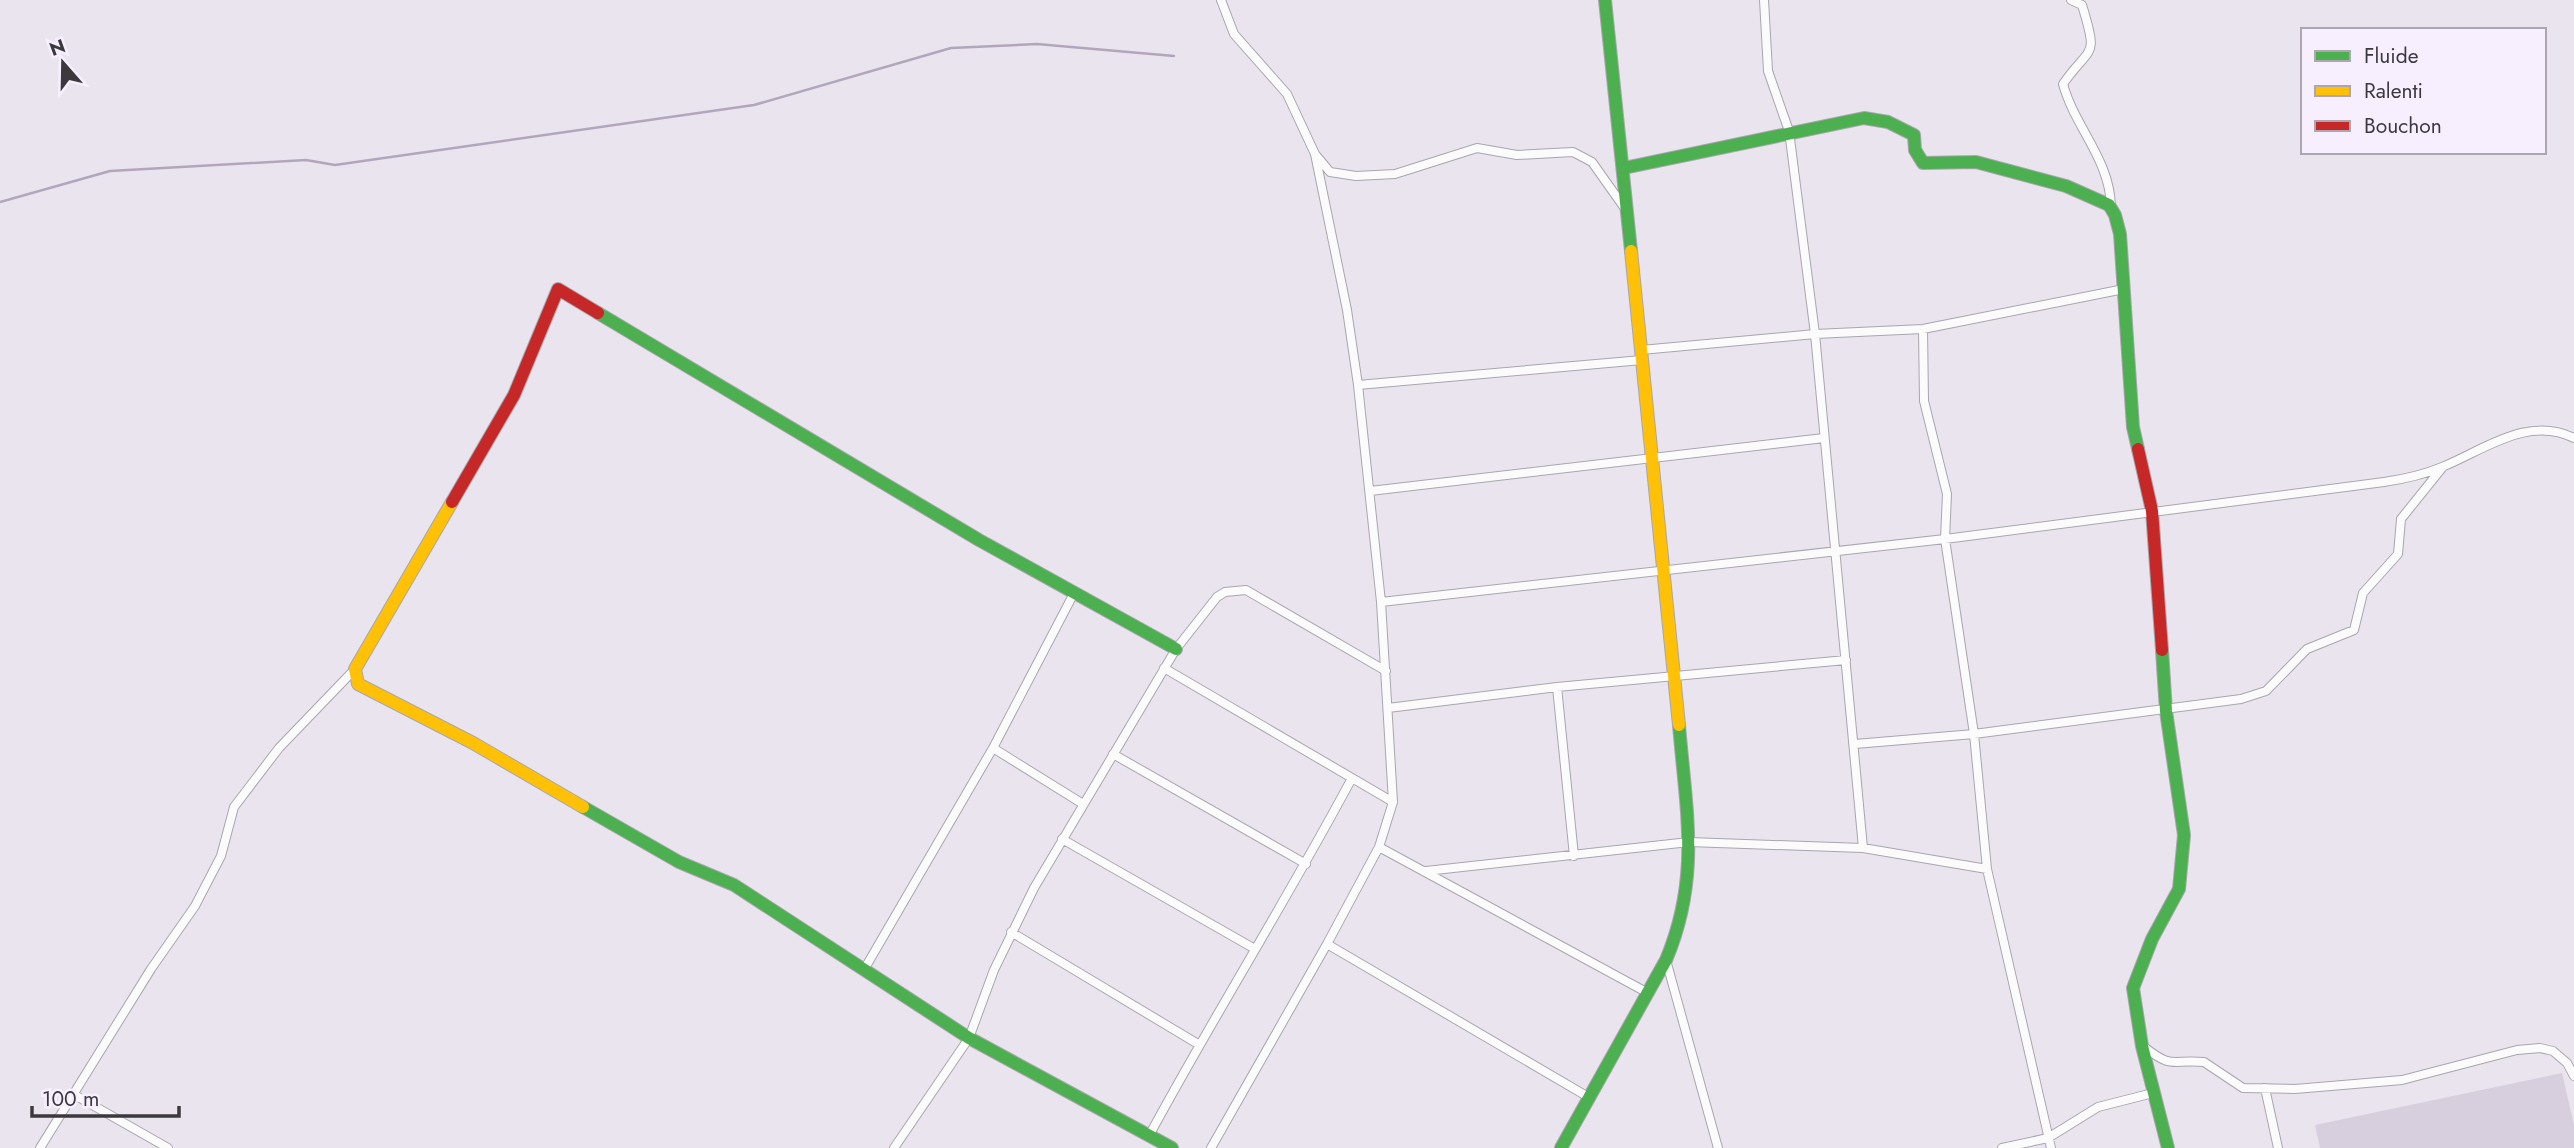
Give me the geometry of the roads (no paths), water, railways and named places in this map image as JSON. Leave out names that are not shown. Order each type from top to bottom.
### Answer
[{"type":"street","points":[[1211,1148],[1379,847],[1393,802],[1388,755],[1388,708],[1381,602],[1358,386],[1347,310],[1315,154],[1293,103],[1278,81],[1234,33],[1222,0]]},
{"type":"street","points":[[1562,1148],[1666,960],[1686,902],[1689,842],[1675,676],[1661,569],[1653,457],[1605,0]]},
{"type":"street","points":[[1764,0],[1768,71],[1789,131],[1815,334],[1833,551],[1855,744],[1863,848]]},
{"type":"street","points":[[2071,0],[2082,5],[2093,40],[2086,61],[2063,84],[2073,111],[2106,171],[2111,207],[2120,234],[2133,427],[2152,511],[2166,710],[2180,790],[2185,854],[2179,889],[2152,939],[2133,988],[2142,1046],[2168,1148]]},
{"type":"street","points":[[1624,168],[1789,131],[1877,119],[1914,135],[1915,150],[1923,163],[1944,166],[1975,162],[2073,190],[2111,207]]},
{"type":"street","points":[[1315,154],[1334,173],[1367,177],[1406,171],[1477,148],[1517,155],[1573,152],[1588,158],[1597,167],[1629,215]]},
{"type":"street","points":[[40,1148],[150,969],[195,906],[221,856],[234,807],[279,748],[355,669],[514,395],[558,289],[1073,595],[1175,649]]},
{"type":"street","points":[[1358,386],[1815,334],[1923,329],[2124,289]]},
{"type":"street","points":[[1923,329],[1924,401],[1947,494],[1945,539],[1974,734],[1987,869],[2051,1148]]},
{"type":"street","points":[[1381,602],[1945,539],[2384,482],[2442,468],[2510,436],[2529,431],[2545,429],[2574,438]]},
{"type":"street","points":[[1370,491],[1824,438]]},
{"type":"street","points":[[1855,744],[1974,734],[2166,710],[2261,694],[2307,649],[2354,630],[2363,593],[2385,572],[2398,554],[2401,519],[2442,468]]},
{"type":"street","points":[[894,1148],[969,1038],[1011,932],[1062,839],[1175,649],[1217,597],[1235,589],[1245,590],[1386,671]]},
{"type":"street","points":[[865,968],[993,748],[1073,595]]},
{"type":"street","points":[[1388,708],[1557,687],[1846,660]]},
{"type":"street","points":[[1164,668],[1393,802]]},
{"type":"street","points":[[355,669],[358,684],[372,693],[472,743],[679,862],[734,885],[969,1038],[1150,1134],[1171,1148]]},
{"type":"street","points":[[1557,687],[1574,856]]},
{"type":"street","points":[[993,748],[1083,804]]},
{"type":"street","points":[[1113,754],[1306,864]]},
{"type":"street","points":[[1150,1134],[1198,1044],[1306,864],[1352,778]]},
{"type":"street","points":[[1062,839],[1255,949]]},
{"type":"street","points":[[1426,871],[1689,842],[1863,848],[1987,869]]},
{"type":"street","points":[[1379,847],[1648,993]]},
{"type":"street","points":[[1011,932],[1198,1044]]},
{"type":"street","points":[[1327,944],[1590,1098]]},
{"type":"street","points":[[1666,960],[1718,1148]]},
{"type":"street","points":[[2142,1046],[2158,1060],[2174,1064],[2204,1062],[2243,1088],[2381,1083],[2526,1048],[2553,1051],[2567,1063],[2574,1076]]},
{"type":"street","points":[[2265,1088],[2278,1148]]},
{"type":"street","points":[[2001,1148],[2048,1138],[2098,1107],[2153,1093]]},
{"type":"street","points":[[73,1094],[168,1148]]},
{"type":"waterway","points":[[0,202],[110,171],[306,160],[335,165],[754,105],[951,48],[1037,44],[1174,56]]}]
